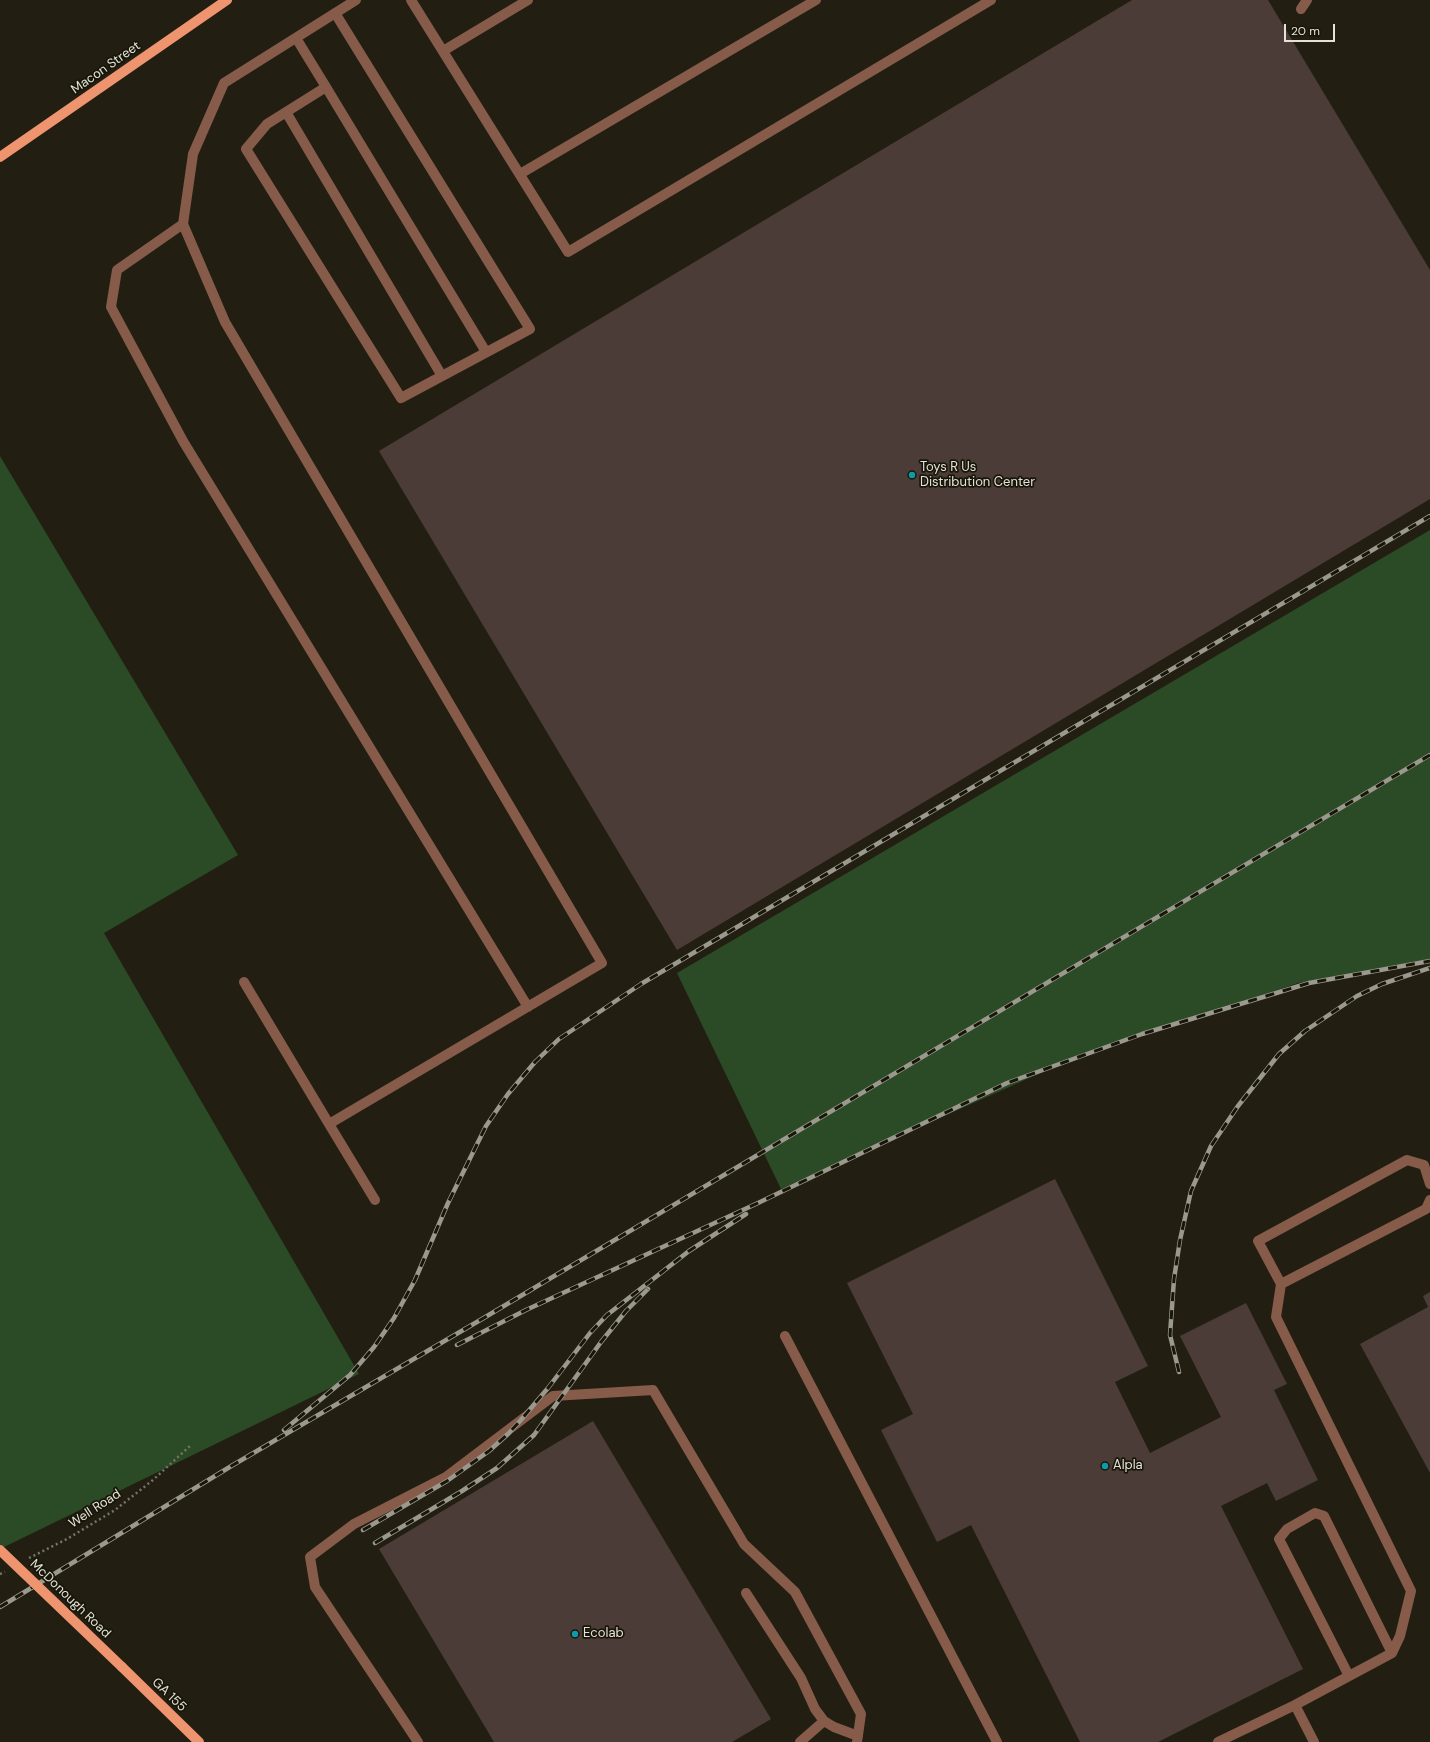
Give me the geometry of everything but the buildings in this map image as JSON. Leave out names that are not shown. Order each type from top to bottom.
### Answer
[{"type":"main road","name":"Macon Street","points":[[0,157],[227,0]]},
{"type":"main road","name":"McDonough Road","points":[[0,1550],[122,1667]]},
{"type":"main road","name":"GA 155","points":[[122,1667],[198,1742]]},
{"type":"lane","points":[[329,1124],[602,963],[225,322],[183,224],[193,154],[224,83],[356,0]]},
{"type":"lane","points":[[411,0],[568,252],[991,0]]},
{"type":"lane","points":[[443,51],[528,0]]},
{"type":"lane","points":[[520,174],[816,0]]},
{"type":"lane","points":[[1301,9],[1307,0]]},
{"type":"lane","points":[[326,86],[267,124],[246,149],[401,398],[530,328],[335,13]]},
{"type":"lane","points":[[296,38],[486,352]]},
{"type":"lane","points":[[286,112],[442,376]]},
{"type":"lane","points":[[183,224],[117,270],[111,307],[183,441],[528,1007]]},
{"type":"lane","points":[[244,982],[376,1200]]},
{"type":"lane","points":[[1218,1742],[1295,1705],[1392,1653],[1400,1636],[1411,1590],[1276,1317],[1281,1284],[1258,1241],[1407,1160],[1424,1165],[1430,1184]]},
{"type":"lane","points":[[1281,1284],[1426,1209],[1430,1200]]},
{"type":"lane","points":[[785,1336],[997,1742]]},
{"type":"lane","points":[[418,1742],[315,1587],[310,1557],[354,1524],[446,1476],[553,1396],[653,1390],[744,1544],[795,1592],[861,1714],[857,1739],[824,1721],[816,1709],[801,1678],[746,1593]]},
{"type":"lane","points":[[1349,1676],[1279,1539],[1287,1528],[1315,1513],[1324,1516],[1392,1653]]},
{"type":"lane","points":[[1295,1705],[1314,1742]]},
{"type":"lane","points":[[800,1742],[824,1721]]},
{"type":"path","name":"Well Road","points":[[24,1561],[67,1539],[115,1510],[153,1480],[191,1445]]},
{"type":"path","points":[[0,1574],[6,1571]]},
{"type":"green space","points":[[0,456],[238,855],[104,933],[359,1374],[0,1549]]},
{"type":"green space","points":[[1430,530],[1430,963],[1298,983],[1065,1062],[781,1189],[677,973]]},
{"type":"railway","points":[[284,1430],[350,1375],[374,1347],[394,1318],[415,1280],[448,1203],[486,1126],[508,1094],[535,1062],[559,1039],[641,984],[1430,516]]},
{"type":"railway","points":[[0,1607],[233,1465],[482,1319],[1430,755]]},
{"type":"railway","points":[[457,1345],[526,1310],[758,1203],[1007,1083],[1142,1034],[1309,983],[1430,961]]},
{"type":"railway","points":[[1179,1372],[1170,1335],[1174,1279],[1180,1240],[1191,1191],[1211,1146],[1238,1106],[1279,1054],[1305,1031],[1357,996],[1382,984],[1430,968]]},
{"type":"railway","points":[[363,1530],[447,1481],[489,1451],[520,1421],[548,1388],[590,1333],[607,1315],[689,1251],[746,1214]]},
{"type":"railway","points":[[375,1543],[462,1491],[497,1468],[534,1435],[601,1342],[626,1311],[648,1289]]},
{"type":"place","name":"Toys R Us Distribution Center","points":[[912,475]]},
{"type":"place","name":"Alpla","points":[[1105,1466]]},
{"type":"place","name":"Ecolab","points":[[575,1634]]}]
